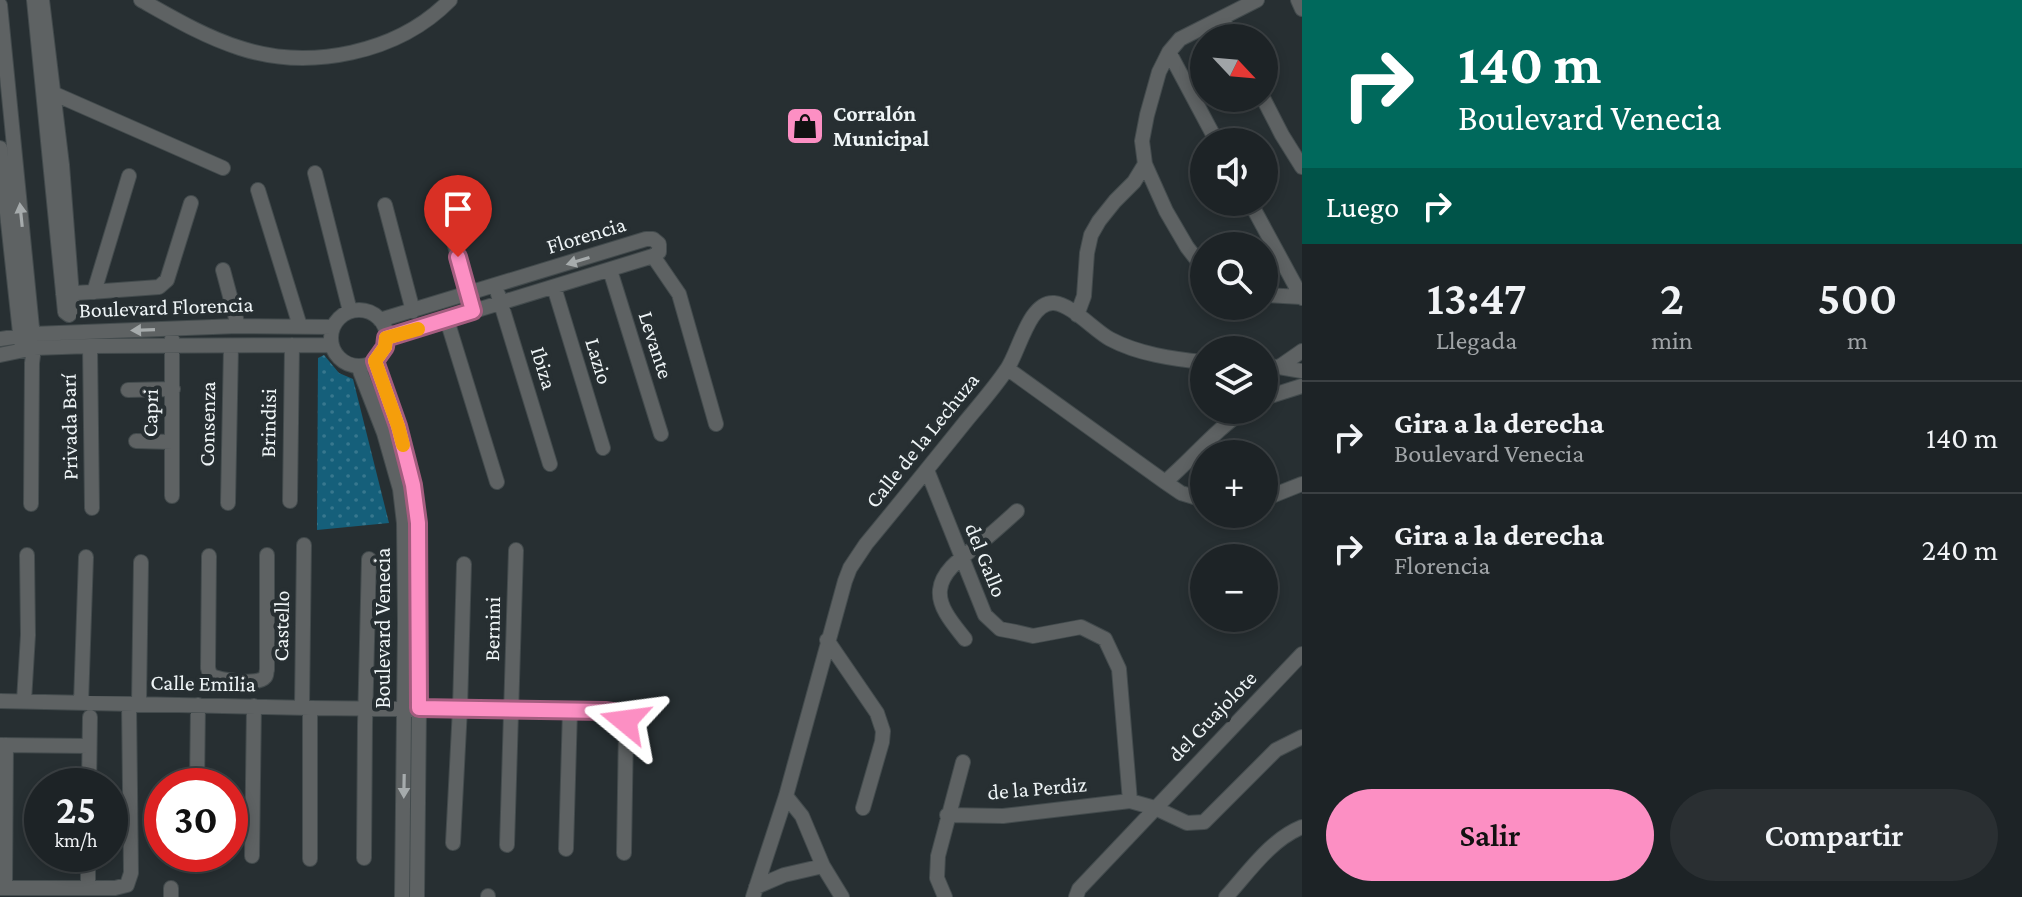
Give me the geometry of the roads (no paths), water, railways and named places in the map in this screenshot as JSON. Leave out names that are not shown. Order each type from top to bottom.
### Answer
[{"type":"street","points":[[34,0],[49,92]]},
{"type":"street","points":[[42,0],[67,294],[159,287],[164,284],[191,203]]},
{"type":"street","points":[[141,0],[217,40],[259,53],[302,58],[347,53],[404,34],[440,11],[450,0]]},
{"type":"street","points":[[1190,251],[1166,211],[1145,164],[1142,141],[1147,115],[1159,72],[1180,39],[1257,0]]},
{"type":"street","points":[[1298,0],[1302,9]]},
{"type":"street","points":[[0,5],[6,134],[28,346],[31,504]]},
{"type":"street","points":[[1222,18],[1225,24]]},
{"type":"street","points":[[1169,52],[1210,128]]},
{"type":"street","points":[[49,92],[223,168]]},
{"type":"street","points":[[1270,112],[1302,167]]},
{"type":"street","points":[[0,148],[28,346]]},
{"type":"street","points":[[1145,164],[1091,235],[1084,296],[1077,315],[1109,339],[1127,347],[1190,360]]},
{"type":"street","points":[[315,173],[350,311]]},
{"type":"street","points":[[94,292],[129,176]]},
{"type":"street","points":[[258,190],[300,326]]},
{"type":"street","points":[[443,203],[473,311]]},
{"type":"street","points":[[385,205],[413,311]]},
{"type":"street","points":[[1258,216],[1302,297]]},
{"type":"street","name":"Florencia","points":[[380,320],[646,239],[653,239],[659,244],[659,252],[653,256],[386,338]]},
{"type":"street","points":[[653,256],[679,294],[716,424]]},
{"type":"street","points":[[223,270],[238,326]]},
{"type":"street","name":"Levante","points":[[610,270],[661,434]]},
{"type":"street","name":"Ibiza","points":[[496,286],[550,464]]},
{"type":"street","name":"Lazio","points":[[554,287],[603,448]]},
{"type":"street","points":[[1278,296],[1302,297]]},
{"type":"street","name":"Calle de la Lechuza","points":[[755,892],[786,796],[827,640],[845,581],[857,556],[1008,369],[1035,312],[1044,305],[1054,303],[1077,315]]},
{"type":"street","points":[[350,311],[364,311],[380,320],[385,329],[385,347],[375,361],[358,366],[342,360],[335,353],[333,327],[338,319],[350,311]]},
{"type":"street","points":[[447,320],[497,482]]},
{"type":"street","name":"Boulevard Florencia","points":[[0,355],[28,346],[172,329],[333,327]]},
{"type":"street","name":"Capri","points":[[172,329],[172,496]]},
{"type":"street","name":"Boulevard Florencia","points":[[0,339],[28,346],[332,345]]},
{"type":"street","name":"Brindisi","points":[[290,501],[292,345]]},
{"type":"street","name":"Privada Barí","points":[[90,346],[92,508]]},
{"type":"street","name":"Consenza","points":[[228,503],[231,346]]},
{"type":"street","points":[[1278,364],[1302,351]]},
{"type":"street","name":"Boulevard Venecia","points":[[375,361],[398,426],[413,485],[418,523],[402,897]]},
{"type":"street","name":"Boulevard Venecia","points":[[358,366],[384,433],[400,489],[412,708],[417,897]]},
{"type":"street","points":[[1278,368],[1302,371]]},
{"type":"street","points":[[1008,369],[1165,482],[1190,496]]},
{"type":"street","points":[[1278,394],[1302,386]]},
{"type":"street","points":[[128,390],[173,389]]},
{"type":"street","points":[[1165,482],[1228,424]]},
{"type":"street","points":[[136,441],[172,442]]},
{"type":"street","name":"del Gallo","points":[[927,470],[985,615],[1000,629],[1033,636],[1081,627],[1105,639],[1119,669],[1130,801]]},
{"type":"street","points":[[1278,493],[1302,484]]},
{"type":"street","points":[[965,639],[952,622],[939,590],[945,576],[961,557],[1017,511]]},
{"type":"street","name":"Castello","points":[[304,545],[310,859]]},
{"type":"street","name":"Bernini","points":[[507,845],[516,550]]},
{"type":"street","points":[[24,701],[28,635],[27,555]]},
{"type":"street","points":[[209,556],[208,668],[213,678],[235,681],[262,680],[267,670],[267,555]]},
{"type":"street","points":[[81,703],[86,557]]},
{"type":"street","points":[[364,858],[369,559]]},
{"type":"street","points":[[89,746],[3,745],[3,888],[41,892],[88,887],[115,888],[127,885],[130,880],[141,562]]},
{"type":"street","points":[[453,843],[464,564]]},
{"type":"street","points":[[827,640],[877,713],[883,731],[863,808]]},
{"type":"street","name":"del Guajolote","points":[[1155,808],[1302,654]]},
{"type":"street","points":[[234,706],[235,681]]},
{"type":"street","name":"Calle Emilia","points":[[0,701],[619,713],[626,729],[624,853]]},
{"type":"street","points":[[197,768],[198,705]]},
{"type":"street","points":[[252,856],[254,706]]},
{"type":"street","points":[[566,849],[570,710]]},
{"type":"street","points":[[89,768],[90,717]]},
{"type":"street","points":[[1130,801],[1155,808],[1187,823],[1204,822],[1276,750],[1302,737]]},
{"type":"street","points":[[945,897],[937,878],[938,856],[963,762]]},
{"type":"street","points":[[786,796],[802,816],[823,866],[842,897]]},
{"type":"street","name":"de la Perdiz","points":[[947,815],[1003,816],[1130,801]]},
{"type":"street","points":[[1076,897],[1079,889],[1155,808]]},
{"type":"street","points":[[1226,897],[1269,849],[1302,827]]},
{"type":"street","points":[[755,892],[784,875],[823,866]]},
{"type":"street","points":[[88,872],[88,887]]},
{"type":"place","name":"Corralón Municipal","points":[[805,126]]}]
